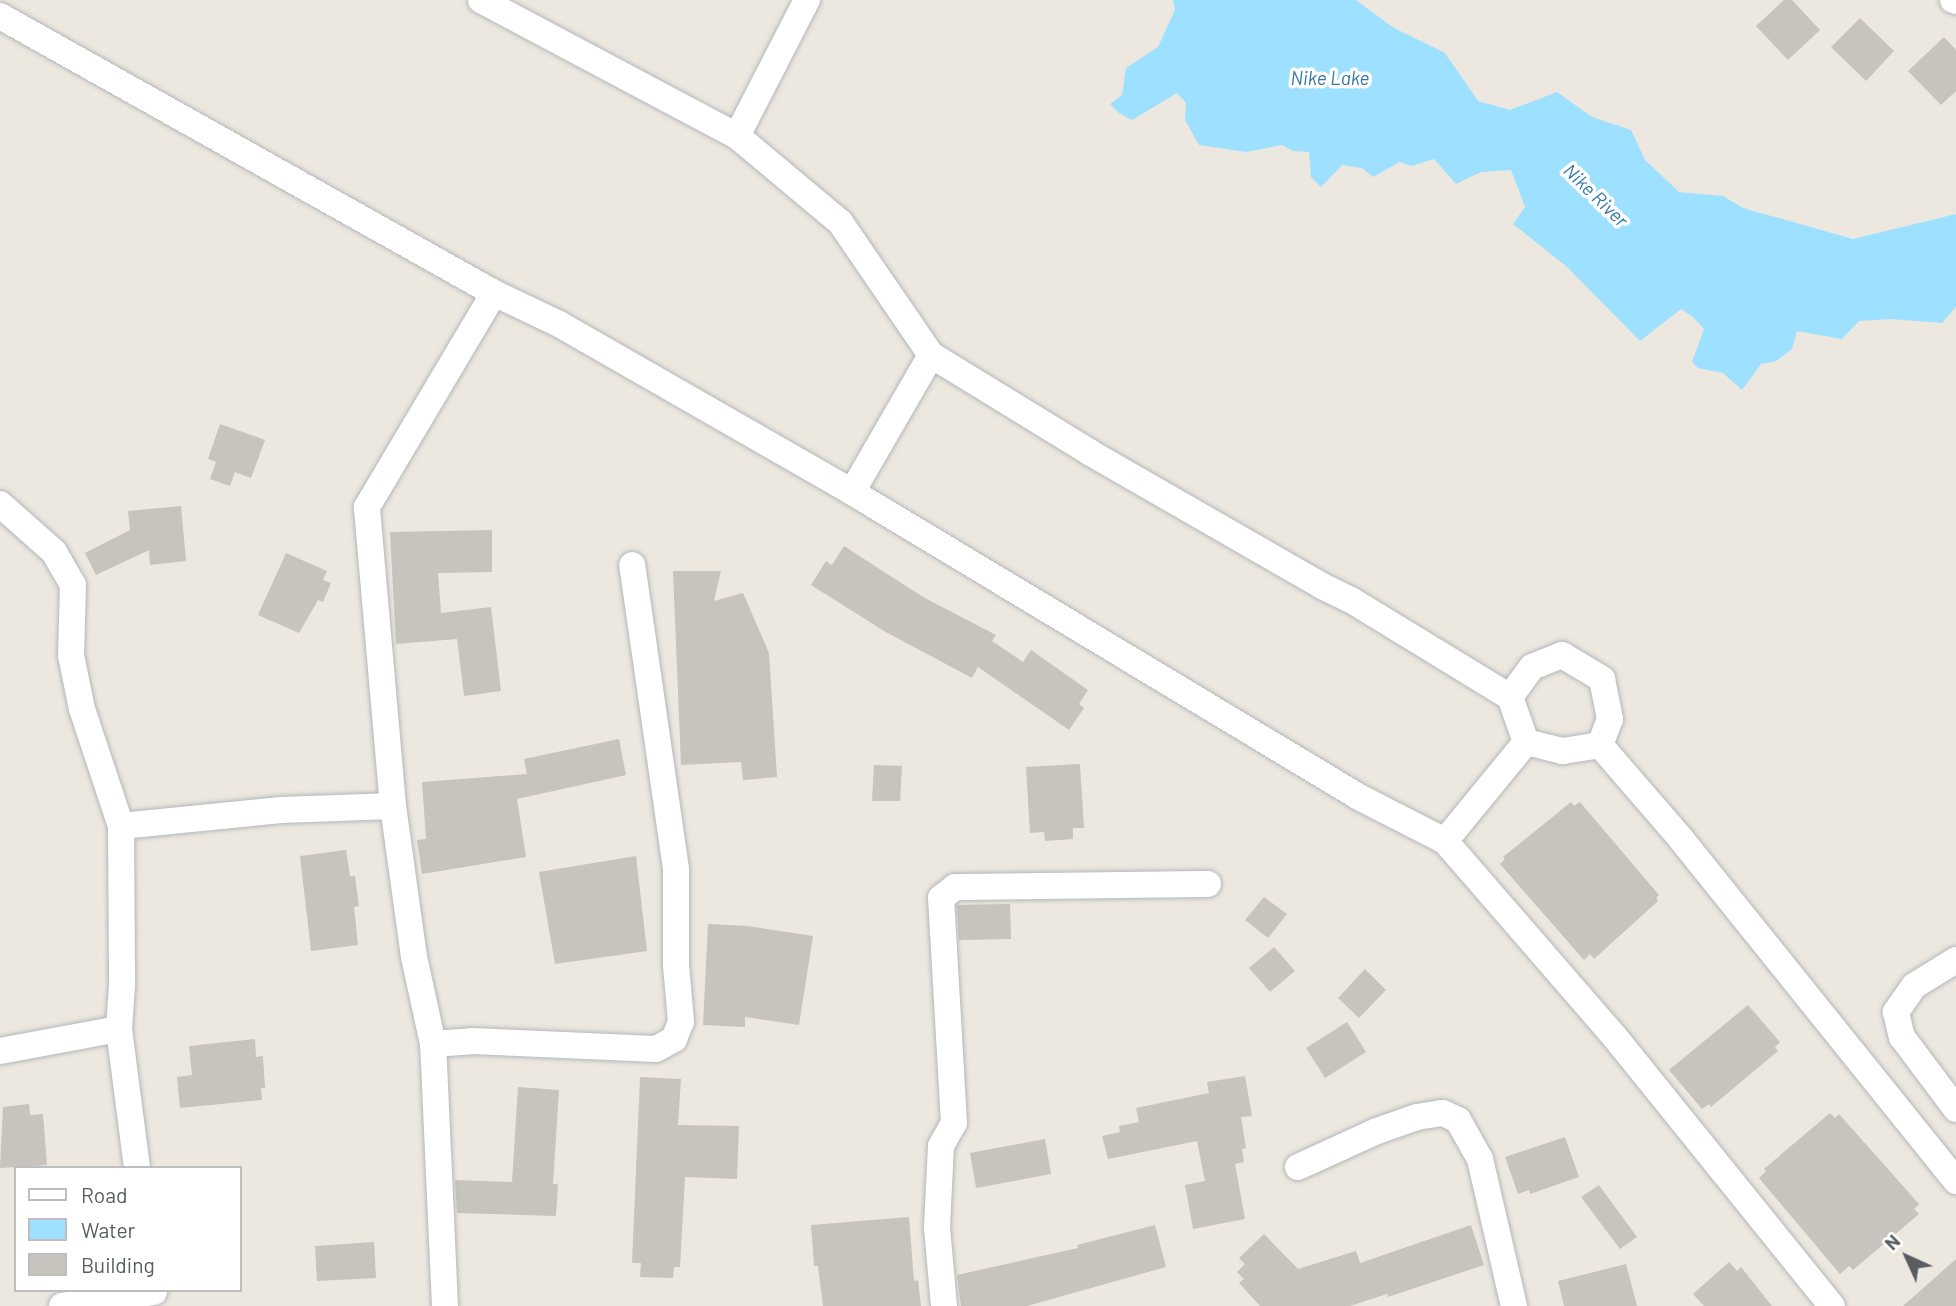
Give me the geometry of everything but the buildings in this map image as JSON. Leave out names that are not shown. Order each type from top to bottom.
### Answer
[{"type":"street","points":[[481,0],[737,136],[840,222],[931,355],[1089,452],[1351,600],[1510,697],[1526,742]]},
{"type":"street","points":[[737,136],[807,0]]},
{"type":"street","points":[[0,16],[494,293],[559,324],[852,492],[1359,797],[1445,841],[1614,1036],[1832,1306]]},
{"type":"street","points":[[445,1306],[433,1044],[414,957],[393,806],[367,507],[494,293]]},
{"type":"street","points":[[852,492],[931,355]]},
{"type":"street","points":[[0,504],[54,552],[73,585],[71,655],[82,709],[121,826],[122,985],[119,1029],[137,1166]]},
{"type":"street","points":[[433,1044],[472,1041],[656,1049],[674,1039],[681,1022],[676,965],[676,869],[632,565]]},
{"type":"street","points":[[1510,697],[1532,667],[1562,655],[1602,679],[1610,719],[1600,745]]},
{"type":"street","points":[[1445,841],[1526,742]]},
{"type":"street","points":[[1526,742],[1563,751],[1600,745]]},
{"type":"street","points":[[1600,745],[1681,839],[1956,1181]]},
{"type":"street","points":[[121,826],[281,810],[393,806]]},
{"type":"street","points":[[944,1306],[937,1227],[941,1146],[954,1123],[941,898],[955,887],[1208,884]]},
{"type":"street","points":[[1956,960],[1914,986],[1896,1012],[1902,1037],[1956,1109]]},
{"type":"street","points":[[0,1051],[119,1029]]},
{"type":"street","points":[[1298,1167],[1377,1130],[1417,1117],[1443,1113],[1458,1120],[1480,1158],[1514,1306]]},
{"type":"street","points":[[62,1306],[155,1296]]},
{"type":"water","name":"Nike Lake","points":[[1173,0],[1356,0],[1394,28],[1445,53],[1478,101],[1510,110],[1557,92],[1592,117],[1631,130],[1645,160],[1679,192],[1723,196],[1743,208],[1853,239],[1956,214],[1956,307],[1942,323],[1890,319],[1859,321],[1842,339],[1797,331],[1792,349],[1776,361],[1761,364],[1742,390],[1723,373],[1698,368],[1692,362],[1704,329],[1693,317],[1681,309],[1640,341],[1566,266],[1513,224],[1525,207],[1511,170],[1481,172],[1456,184],[1434,159],[1411,166],[1400,162],[1373,177],[1362,168],[1342,165],[1321,187],[1311,177],[1309,152],[1293,151],[1282,145],[1246,152],[1199,145],[1185,120],[1186,103],[1177,93],[1132,120],[1119,113],[1110,104],[1122,95],[1126,68],[1158,47],[1175,10]]},
{"type":"water label","name":"Nike River","points":[[1596,195]]}]
